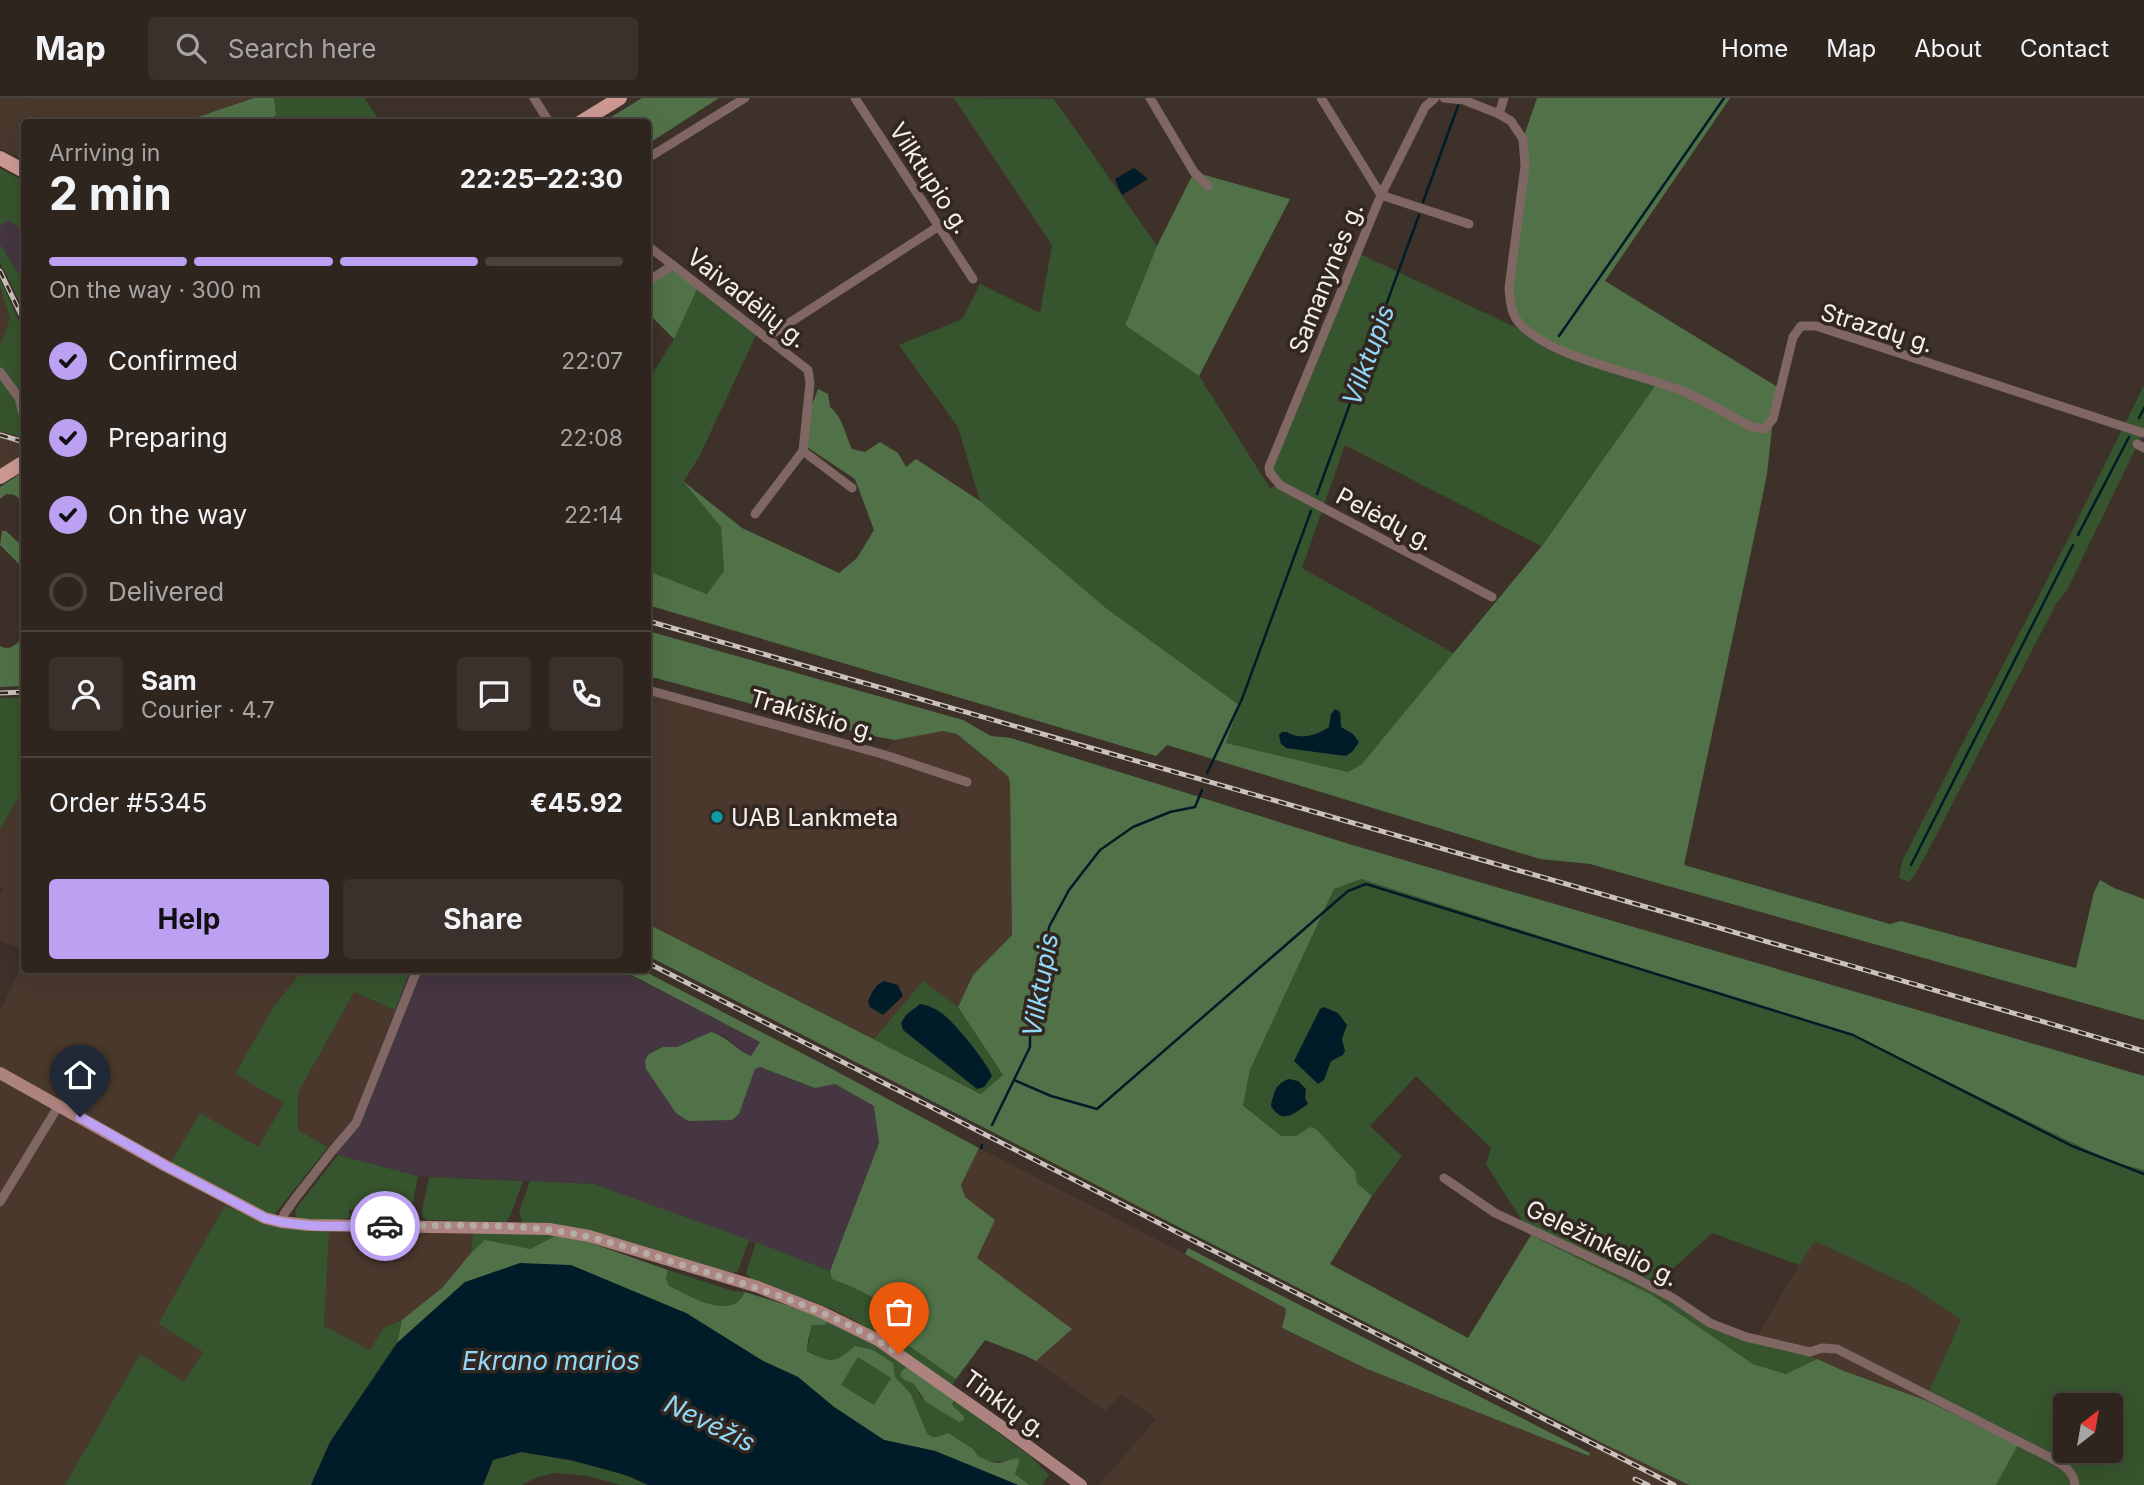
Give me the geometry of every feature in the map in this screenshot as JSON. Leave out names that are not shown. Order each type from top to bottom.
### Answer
[{"type":"main road","points":[[586,119],[620,98]]},
{"type":"main road","points":[[0,158],[21,169]]},
{"type":"main road","points":[[0,477],[21,463]]},
{"type":"main road","name":"Tinklų g.","points":[[0,1073],[249,1211],[281,1222],[309,1225],[549,1229],[589,1236],[758,1287],[819,1311],[878,1340],[1081,1485]]},
{"type":"street","points":[[534,98],[547,119]]},
{"type":"street","points":[[651,156],[745,98]]},
{"type":"street","name":"Vilktupio g.","points":[[855,98],[973,279]]},
{"type":"street","points":[[1150,98],[1194,172],[1209,186]]},
{"type":"street","points":[[1321,98],[1381,195],[1469,224]]},
{"type":"street","name":"Samanynės g.","points":[[1269,467],[1381,195],[1425,107],[1435,98]]},
{"type":"street","points":[[1444,98],[1464,100],[1499,114],[1504,98]]},
{"type":"street","name":"Strazdų g.","points":[[1499,114],[1511,121],[1523,139],[1525,166],[1509,288],[1510,306],[1518,322],[1536,337],[1565,352],[1686,393],[1752,427],[1764,429],[1773,419],[1793,337],[1801,326],[1816,326],[2143,433]]},
{"type":"street","points":[[766,338],[939,226]]},
{"type":"street","name":"Vaivadėlių g.","points":[[651,248],[808,370],[810,383],[803,451]]},
{"type":"street","points":[[651,279],[673,265]]},
{"type":"street","points":[[0,372],[19,398],[21,406]]},
{"type":"street","points":[[755,514],[803,451],[852,488]]},
{"type":"street","name":"Pelėdų g.","points":[[1269,467],[1270,473],[1280,485],[1492,597]]},
{"type":"street","name":"Trakiškio g.","points":[[651,691],[882,754],[967,782]]},
{"type":"street","points":[[281,1222],[290,1206],[356,1123],[416,973]]},
{"type":"street","points":[[0,1202],[59,1105]]},
{"type":"street","name":"Geležinkelio g.","points":[[1444,1178],[1496,1213],[1631,1276],[1673,1298],[1710,1323],[1746,1337],[1810,1352],[1822,1348],[1837,1349],[2063,1465],[2072,1474],[2075,1485]]},
{"type":"shaded area","points":[[0,98],[254,98],[192,119],[21,119],[21,159],[0,149]]},
{"type":"shaded area","points":[[8,220],[21,229],[21,279],[0,244],[0,226]]},
{"type":"shaded area","points":[[0,287],[10,318],[0,346]]},
{"type":"shaded area","points":[[0,431],[20,437],[21,448],[13,463],[0,471]]},
{"type":"shaded area","points":[[651,691],[882,754],[895,740],[943,731],[957,734],[1008,776],[1012,935],[973,975],[958,1007],[923,982],[874,1039],[651,926]]},
{"type":"shaded area","points":[[21,794],[21,950],[0,940],[0,894],[3,889],[0,888],[0,829]]},
{"type":"shaded area","points":[[21,966],[21,973],[300,973],[272,1009],[235,1074],[284,1103],[258,1147],[171,1162],[0,1070],[0,1012]]},
{"type":"shaded area","points":[[409,973],[626,973],[760,1042],[752,1056],[746,1055],[725,1036],[711,1032],[677,1047],[663,1047],[739,1114],[755,1069],[760,1067],[815,1088],[835,1084],[874,1106],[879,1143],[830,1271],[594,1184],[418,1176],[338,1155],[328,1147],[357,1110]]},
{"type":"shaded area","points":[[354,992],[395,1010],[357,1110],[328,1147],[298,1130],[298,1093]]},
{"type":"shaded area","points":[[0,1080],[225,1205],[158,1324],[203,1352],[185,1383],[140,1355],[65,1485],[0,1485]]},
{"type":"shaded area","points":[[979,1148],[1285,1308],[1282,1329],[1367,1369],[1588,1456],[1596,1440],[1689,1485],[1099,1485],[1156,1419],[1122,1394],[1105,1411],[1036,1361],[1071,1329],[977,1258],[995,1220],[965,1197],[961,1185]]},
{"type":"shaded area","points":[[329,1231],[473,1231],[470,1254],[443,1287],[402,1320],[383,1328],[370,1350],[324,1326]]},
{"type":"shaded area","points":[[1814,1240],[1912,1287],[1961,1320],[1925,1400],[1805,1355],[1753,1343]]},
{"type":"green space","points":[[254,98],[274,98],[276,114],[272,119],[192,119]]},
{"type":"green space","points":[[274,98],[364,98],[379,119],[272,119],[276,114]]},
{"type":"green space","points":[[642,98],[719,98],[651,142],[651,119],[608,119]]},
{"type":"green space","points":[[954,98],[1054,99],[1157,246],[1125,325],[1199,376],[1270,488],[1279,485],[1270,473],[1358,253],[1536,337],[1657,383],[1541,546],[1345,445],[1302,568],[1455,654],[1362,764],[1348,772],[1226,743],[1239,705],[1106,608],[980,501],[958,427],[899,345],[962,319],[980,284],[1040,313],[1052,245]],"holes":[[[1331,714],[1341,714],[1346,756],[1286,748],[1289,733],[1299,736],[1314,734],[1329,727]]]},
{"type":"green space","points":[[1537,98],[1730,98],[1605,281],[1781,389],[1773,419],[1767,474],[1754,538],[1684,865],[1890,924],[1901,921],[2076,968],[2094,892],[2100,880],[2144,899],[2144,1020],[1590,864],[1540,859],[1167,745],[1156,756],[651,606],[651,572],[707,594],[724,571],[721,527],[683,481],[742,528],[839,573],[857,558],[874,530],[855,479],[807,447],[810,410],[818,389],[828,394],[830,407],[841,421],[852,449],[865,452],[880,442],[898,453],[906,467],[916,459],[980,501],[1106,608],[1239,705],[1226,743],[1348,772],[1362,764],[1541,547],[1657,383],[1536,337],[1510,306],[1525,166],[1523,139]]},
{"type":"green space","points":[[0,168],[21,179],[21,229],[8,220],[0,226]]},
{"type":"green space","points":[[1194,172],[1290,199],[1199,376],[1125,325],[1157,246]]},
{"type":"green space","points":[[0,244],[21,279],[21,305],[0,262]]},
{"type":"green space","points":[[673,265],[699,285],[674,339],[651,316],[651,279]]},
{"type":"green space","points":[[0,278],[21,325],[21,437],[0,431],[0,346],[10,318],[0,287]]},
{"type":"green space","points":[[699,285],[758,331],[699,457],[684,481],[721,527],[724,571],[708,594],[651,572],[651,376],[674,339]]},
{"type":"green space","points":[[2144,385],[2144,431],[2067,590],[2056,604],[1918,870],[1909,882],[1899,878],[1902,861]]},
{"type":"green space","points":[[21,473],[21,501],[18,497],[6,494],[0,499],[0,487]]},
{"type":"green space","points":[[2,531],[6,531],[21,543],[21,566],[0,545]]},
{"type":"green space","points":[[651,632],[963,720],[991,736],[1011,738],[1349,844],[2144,1076],[2144,1170],[2112,1162],[1856,1037],[1361,879],[1334,889],[1250,1070],[1243,1105],[1281,1136],[1296,1136],[1310,1127],[1316,1129],[1355,1171],[1357,1183],[1372,1196],[1330,1264],[1468,1338],[1531,1235],[1652,1295],[1753,1364],[1786,1374],[1817,1359],[1925,1400],[2018,1445],[1996,1485],[1689,1485],[651,958],[651,926],[981,1094],[1003,1075],[958,1007],[973,975],[1012,935],[1008,776],[957,734],[943,731],[895,740],[867,735],[651,677]]},
{"type":"green space","points":[[21,639],[21,686],[0,687],[0,646],[4,648]]},
{"type":"green space","points":[[21,697],[21,794],[0,829],[0,698]]},
{"type":"green space","points":[[1361,879],[1856,1037],[2111,1161],[2144,1170],[2144,1485],[1996,1485],[2018,1445],[1925,1400],[1961,1320],[1912,1287],[1815,1241],[1799,1265],[1712,1233],[1653,1287],[1695,1314],[1817,1359],[1786,1374],[1753,1364],[1652,1295],[1531,1235],[1486,1164],[1491,1148],[1416,1076],[1370,1126],[1402,1156],[1372,1196],[1357,1183],[1310,1127],[1296,1136],[1281,1136],[1243,1104],[1250,1070],[1334,889]],"holes":[[[1298,1081],[1306,1089],[1305,1098],[1308,1104],[1290,1116],[1282,1116],[1272,1109],[1276,1087]]]},
{"type":"green space","points":[[300,973],[409,973],[395,1010],[354,992],[298,1093],[298,1130],[328,1147],[274,1215],[255,1209],[171,1162],[200,1113],[258,1147],[284,1103],[235,1074],[272,1009]]},
{"type":"green space","points":[[628,973],[648,973],[979,1148],[961,1185],[965,1197],[995,1220],[977,1258],[1072,1329],[1036,1361],[985,1340],[956,1379],[882,1327],[882,1306],[865,1293],[832,1279],[830,1271],[879,1143],[874,1106],[835,1084],[815,1088],[760,1067],[755,1069],[739,1114],[732,1120],[688,1121],[676,1113],[646,1069],[645,1060],[649,1054],[663,1047],[677,1047],[711,1032],[751,1056],[760,1042]]},
{"type":"green space","points":[[923,981],[958,1007],[1003,1075],[982,1094],[874,1039]],"holes":[[[928,1005],[943,1014],[989,1069],[992,1077],[977,1089]]]},
{"type":"green space","points":[[338,1155],[418,1176],[412,1208],[407,1218],[394,1220],[373,1217],[377,1211],[349,1210],[349,1214],[354,1217],[337,1220],[298,1219],[295,1212],[298,1206]]},
{"type":"green space","points":[[429,1177],[523,1181],[506,1222],[428,1220],[423,1217],[422,1212]]},
{"type":"green space","points":[[530,1181],[594,1184],[749,1240],[738,1271],[733,1273],[522,1222],[519,1212]]},
{"type":"green space","points":[[225,1205],[271,1226],[329,1231],[324,1326],[370,1350],[383,1328],[402,1320],[397,1343],[330,1442],[311,1485],[65,1485],[140,1354],[184,1382],[203,1352],[158,1324]]},
{"type":"green space","points":[[473,1231],[557,1235],[530,1249],[485,1241],[471,1254]]},
{"type":"green space","points":[[557,1235],[588,1242],[668,1270],[666,1278],[669,1286],[709,1304],[734,1304],[745,1292],[827,1320],[825,1325],[812,1325],[807,1351],[832,1360],[855,1346],[873,1350],[893,1363],[895,1377],[911,1394],[927,1433],[939,1437],[948,1433],[973,1449],[978,1456],[991,1462],[999,1463],[1017,1458],[1020,1460],[1015,1474],[1029,1485],[1018,1485],[935,1451],[884,1440],[834,1407],[798,1377],[763,1361],[686,1313],[465,1282],[397,1343],[402,1320],[443,1287],[485,1240],[530,1249]],"holes":[[[858,1357],[891,1378],[874,1405],[841,1385]]]},
{"type":"green space","points":[[756,1242],[830,1271],[833,1279],[876,1300],[883,1309],[882,1327],[956,1379],[952,1386],[851,1319],[815,1302],[767,1287],[751,1278],[746,1273]]},
{"type":"green space","points":[[1188,1248],[1590,1453],[1589,1456],[1367,1369],[1282,1328],[1285,1308],[1185,1254]]},
{"type":"green space","points":[[668,1270],[733,1291],[745,1292],[734,1304],[709,1304],[669,1286],[666,1278]]},
{"type":"green space","points":[[827,1320],[876,1345],[909,1367],[906,1381],[913,1383],[921,1397],[964,1416],[952,1405],[954,1400],[1030,1456],[1049,1475],[1042,1485],[1029,1485],[1015,1474],[1020,1460],[991,1462],[931,1437],[911,1394],[895,1377],[855,1346],[832,1360],[807,1350],[812,1325]]},
{"type":"green space","points":[[858,1357],[891,1378],[874,1406],[841,1385]]},
{"type":"green space","points":[[909,1367],[954,1400],[952,1405],[964,1416],[964,1420],[959,1422],[926,1402],[913,1383],[900,1376],[902,1370]]},
{"type":"green space","points":[[521,1452],[602,1468],[648,1485],[621,1485],[587,1476],[555,1473],[522,1485],[483,1485],[493,1460]]},
{"type":"water","points":[[1134,168],[1148,179],[1122,195],[1115,179]]},
{"type":"water","points":[[1335,709],[1340,712],[1341,727],[1353,734],[1359,742],[1346,756],[1286,748],[1281,744],[1279,735],[1282,732],[1307,736],[1329,727],[1331,714]]},
{"type":"water","points":[[884,981],[898,985],[903,996],[883,1015],[870,1007],[868,1001],[876,987]]},
{"type":"water","points":[[920,1004],[933,1008],[946,1017],[977,1052],[992,1076],[984,1087],[977,1089],[903,1030],[901,1023],[906,1015]]},
{"type":"water","points":[[1324,1007],[1338,1013],[1347,1025],[1342,1039],[1345,1051],[1331,1061],[1324,1080],[1318,1084],[1294,1061],[1320,1009]]},
{"type":"water","points":[[1289,1079],[1298,1081],[1306,1089],[1305,1098],[1308,1104],[1288,1116],[1279,1115],[1271,1105],[1278,1086]]},
{"type":"water","name":"Ekrano marios","points":[[520,1263],[571,1265],[686,1313],[763,1361],[798,1377],[834,1407],[884,1440],[935,1451],[1018,1485],[648,1485],[629,1476],[571,1460],[521,1452],[493,1460],[483,1485],[311,1485],[330,1442],[397,1343],[465,1282]]},
{"type":"waterway","points":[[1559,336],[1724,98]]},
{"type":"waterway","name":"Vilktupis","points":[[1423,202],[1458,106]]},
{"type":"waterway","name":"Vilktupis","points":[[1317,494],[1419,215]]},
{"type":"waterway","points":[[2139,418],[2144,408]]},
{"type":"waterway","points":[[2078,535],[2129,437]]},
{"type":"waterway","name":"Vilktupis","points":[[1207,773],[1242,699],[1311,511]]},
{"type":"waterway","points":[[1911,865],[2073,545]]},
{"type":"waterway","name":"Vilktupis","points":[[992,1125],[1030,1047],[1030,1028],[1049,927],[1069,890],[1100,850],[1133,827],[1170,812],[1195,807],[1202,790]]},
{"type":"waterway","points":[[1014,1080],[1051,1096],[1097,1109],[1348,891],[1366,884],[1853,1035],[2072,1146],[2144,1174]]},
{"type":"railway","points":[[0,271],[21,315]]},
{"type":"railway","points":[[0,435],[21,441]]},
{"type":"railway","points":[[651,622],[2144,1051]]},
{"type":"railway","points":[[0,693],[21,692]]},
{"type":"railway","points":[[651,965],[1674,1485]]},
{"type":"railway","points":[[1635,1479],[1648,1485]]},
{"type":"way so far","points":[[385,1226],[530,1228],[589,1236],[758,1287],[845,1322],[899,1354]]},
{"type":"place","name":"UAB Lankmeta","points":[[717,817]]},
{"type":"route","points":[[80,1117],[265,1218],[309,1225],[385,1226]]},
{"type":"water label","name":"Nevėžis","points":[[710,1423]]}]
